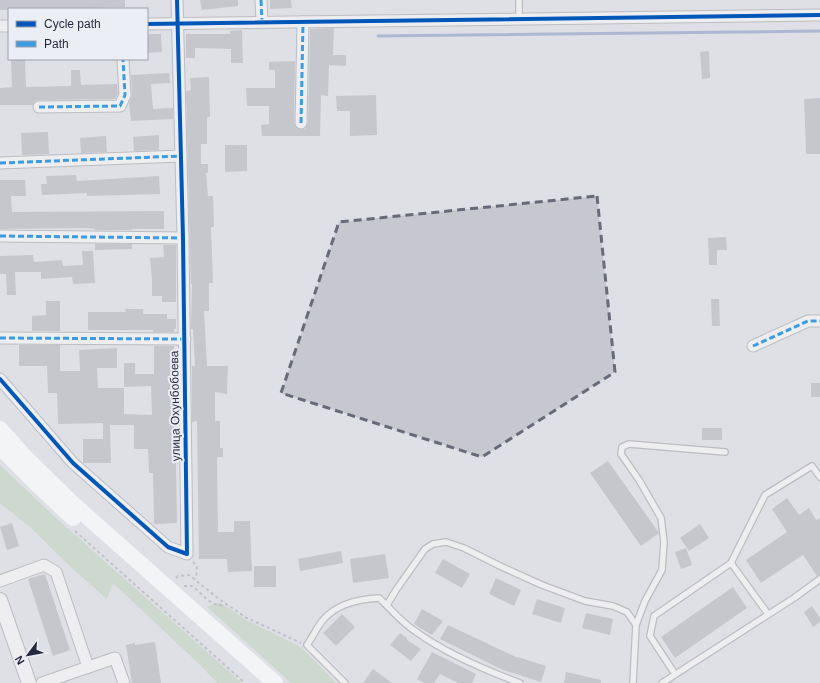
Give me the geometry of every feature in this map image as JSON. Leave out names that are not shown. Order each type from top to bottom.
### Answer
[{"type":"main road","points":[[0,429],[26,458],[73,504],[275,683]]},
{"type":"main road","points":[[0,446],[16,464],[66,512],[259,683]]},
{"type":"street","name":"улица Охунбобоева","points":[[177,0],[183,238],[187,554]]},
{"type":"street","points":[[262,0],[262,22]]},
{"type":"street","points":[[148,24],[820,15]]},
{"type":"street","points":[[301,123],[303,22]]},
{"type":"street","points":[[39,107],[120,106],[125,95],[123,60]]},
{"type":"street","points":[[0,163],[181,156]]},
{"type":"street","points":[[0,236],[183,238]]},
{"type":"street","points":[[753,346],[808,321],[820,321]]},
{"type":"street","points":[[0,338],[184,339]]},
{"type":"street","points":[[0,379],[74,464],[168,547],[187,554]]},
{"type":"street","points":[[0,581],[44,565],[56,572],[88,667]]},
{"type":"street","points":[[0,600],[29,683]]},
{"type":"street","points":[[42,683],[115,658],[124,683]]},
{"type":"lane","points":[[519,0],[519,20]]},
{"type":"lane","points":[[633,683],[636,625],[645,601],[662,570],[664,542],[661,518],[639,480],[621,454],[622,447],[630,444],[725,452]]},
{"type":"lane","points":[[675,674],[650,636],[654,616],[732,563],[765,494],[812,466],[820,477]]},
{"type":"lane","points":[[387,606],[396,590],[425,549],[433,544],[446,542],[464,548],[542,585],[585,600],[613,606],[627,612],[636,625]]},
{"type":"lane","points":[[732,563],[768,614]]},
{"type":"lane","points":[[662,683],[794,598],[820,579]]},
{"type":"lane","points":[[345,683],[307,645],[324,619],[339,607],[365,598],[378,598],[399,619],[415,632],[438,646],[501,676],[520,683]]},
{"type":"path","points":[[70,527],[245,683]]},
{"type":"path","points":[[187,554],[197,566],[196,579]]},
{"type":"path","points":[[172,581],[178,576],[189,575],[245,617],[295,642],[307,645]]},
{"type":"path","points":[[179,588],[186,585],[192,586],[215,605],[222,606],[226,604]]},
{"type":"highlighted area","points":[[597,196],[615,372],[482,457],[281,393],[339,222]]},
{"type":"shaded area","points":[[0,465],[56,518],[242,683],[217,683],[113,583],[107,599],[73,569],[32,529],[0,503]]},
{"type":"shaded area","points":[[219,602],[248,621],[301,647],[336,683],[291,683],[207,607]]},
{"type":"building","points":[[0,0],[125,0],[125,7],[8,8],[8,10],[0,10]]},
{"type":"building","points":[[200,0],[238,0],[238,6],[202,10]]},
{"type":"building","points":[[270,0],[291,0],[292,8],[270,9]]},
{"type":"building","points":[[334,28],[333,55],[346,55],[346,66],[329,65],[328,96],[321,95],[320,136],[262,136],[261,125],[269,124],[269,106],[247,106],[246,88],[275,88],[275,70],[269,70],[269,62],[295,61],[294,123],[298,129],[305,129],[308,123],[310,29]]},
{"type":"building","points":[[242,30],[243,63],[231,63],[231,49],[195,48],[195,58],[186,58],[186,34],[230,34],[230,31]]},
{"type":"building","points":[[148,34],[161,34],[162,52],[148,53]]},
{"type":"building","points":[[709,51],[710,78],[702,79],[700,52]]},
{"type":"building","points":[[11,60],[25,60],[26,87],[71,86],[71,70],[80,70],[81,85],[117,84],[118,94],[115,99],[39,100],[35,101],[33,105],[0,105],[0,88],[12,87]]},
{"type":"building","points":[[169,73],[170,83],[151,84],[153,109],[173,108],[173,119],[131,121],[129,103],[132,95],[131,75]]},
{"type":"building","points":[[209,77],[210,117],[207,117],[207,144],[201,144],[201,164],[208,164],[208,173],[206,173],[208,196],[213,196],[214,227],[211,227],[213,283],[209,283],[209,311],[204,311],[207,366],[228,366],[227,394],[215,392],[215,421],[220,421],[220,448],[223,448],[223,457],[217,457],[218,532],[234,532],[234,521],[250,521],[252,571],[228,572],[227,559],[199,559],[197,421],[192,422],[192,366],[195,366],[193,329],[191,329],[192,284],[186,91],[191,90],[190,78]]},
{"type":"building","points":[[376,95],[377,135],[350,136],[350,111],[337,111],[336,96]]},
{"type":"building","points":[[820,98],[820,154],[806,154],[804,99]]},
{"type":"building","points":[[48,132],[49,154],[22,155],[21,133]]},
{"type":"building","points":[[159,135],[159,150],[134,151],[133,137]]},
{"type":"building","points":[[106,136],[107,152],[81,153],[80,138]]},
{"type":"building","points":[[225,145],[247,145],[247,171],[225,172]]},
{"type":"building","points":[[76,175],[77,181],[159,176],[160,194],[87,196],[87,193],[42,195],[41,184],[47,184],[46,176]]},
{"type":"building","points":[[0,180],[25,180],[26,196],[11,196],[12,212],[164,211],[164,229],[0,229]]},
{"type":"building","points":[[726,237],[727,250],[717,250],[717,265],[709,265],[708,238]]},
{"type":"building","points":[[95,244],[132,244],[132,249],[95,250]]},
{"type":"building","points":[[163,245],[176,245],[176,302],[162,302],[162,296],[152,296],[150,258],[164,257]]},
{"type":"building","points":[[82,251],[93,251],[95,283],[73,284],[72,277],[41,279],[41,272],[15,272],[16,295],[7,295],[6,274],[0,274],[0,256],[33,255],[34,262],[62,260],[63,266],[83,265]]},
{"type":"building","points":[[711,299],[719,299],[720,326],[712,326]]},
{"type":"building","points":[[46,301],[60,301],[60,331],[32,331],[32,316],[46,315]]},
{"type":"building","points":[[125,309],[143,309],[143,314],[167,314],[167,319],[176,319],[176,329],[174,329],[174,332],[153,332],[153,330],[88,330],[88,312],[126,312]]},
{"type":"building","points":[[19,345],[60,345],[60,371],[80,371],[79,350],[117,348],[117,368],[97,368],[98,388],[124,388],[124,414],[152,415],[151,386],[124,387],[124,363],[135,363],[135,374],[154,374],[154,346],[174,346],[177,523],[154,524],[153,473],[149,473],[148,449],[134,449],[134,425],[110,425],[111,463],[83,463],[83,439],[103,439],[103,423],[58,424],[57,393],[48,393],[47,366],[19,366]]},
{"type":"building","points":[[811,383],[820,383],[820,397],[811,397]]},
{"type":"building","points":[[702,428],[722,428],[722,440],[702,440]]},
{"type":"building","points":[[608,461],[659,533],[641,546],[590,473]]},
{"type":"building","points":[[787,498],[799,515],[809,508],[816,520],[820,518],[820,575],[817,576],[803,555],[761,583],[746,560],[787,532],[772,509]]},
{"type":"building","points":[[12,523],[19,546],[7,550],[0,527]]},
{"type":"building","points":[[700,524],[709,538],[689,551],[680,538]]},
{"type":"building","points":[[686,548],[692,565],[681,569],[675,552]]},
{"type":"building","points":[[341,551],[343,563],[300,571],[298,559]]},
{"type":"building","points":[[385,554],[389,578],[353,583],[350,559]]},
{"type":"building","points":[[443,559],[470,574],[462,588],[435,573]]},
{"type":"building","points":[[254,566],[276,566],[276,587],[254,587]]},
{"type":"building","points":[[45,574],[70,650],[53,656],[28,579]]},
{"type":"building","points":[[496,578],[521,590],[514,606],[489,594]]},
{"type":"building","points":[[733,587],[747,608],[675,658],[661,637]]},
{"type":"building","points":[[537,599],[565,608],[561,623],[532,614]]},
{"type":"building","points":[[812,606],[820,618],[820,622],[813,627],[804,612]]},
{"type":"building","points":[[422,609],[443,621],[432,635],[414,624]]},
{"type":"building","points":[[586,613],[613,619],[610,635],[582,628]]},
{"type":"building","points":[[342,614],[355,627],[336,646],[323,633]]},
{"type":"building","points":[[448,625],[518,658],[546,666],[541,682],[503,670],[440,639]]},
{"type":"building","points":[[400,633],[407,638],[407,640],[421,649],[411,661],[390,645]]},
{"type":"building","points":[[155,642],[161,683],[132,683],[126,645]]},
{"type":"building","points":[[432,652],[476,674],[472,683],[458,683],[440,674],[434,683],[424,683],[417,679]]},
{"type":"building","points":[[373,669],[392,683],[363,683]]},
{"type":"building","points":[[566,672],[601,680],[601,683],[564,683]]},
{"type":"waterway","points":[[378,36],[820,31]]},
{"type":"marked path","points":[[261,0],[262,22]]},
{"type":"marked path","points":[[301,123],[303,22]]},
{"type":"marked path","points":[[39,107],[120,106],[125,95],[123,60]]},
{"type":"marked path","points":[[0,163],[181,156]]},
{"type":"marked path","points":[[0,236],[183,238]]},
{"type":"marked path","points":[[753,346],[808,321],[820,321]]},
{"type":"marked path","points":[[0,338],[185,339]]},
{"type":"cycle path","points":[[0,379],[73,463],[168,547],[187,554],[183,238],[177,0]]},
{"type":"cycle path","points":[[148,24],[820,15]]}]
